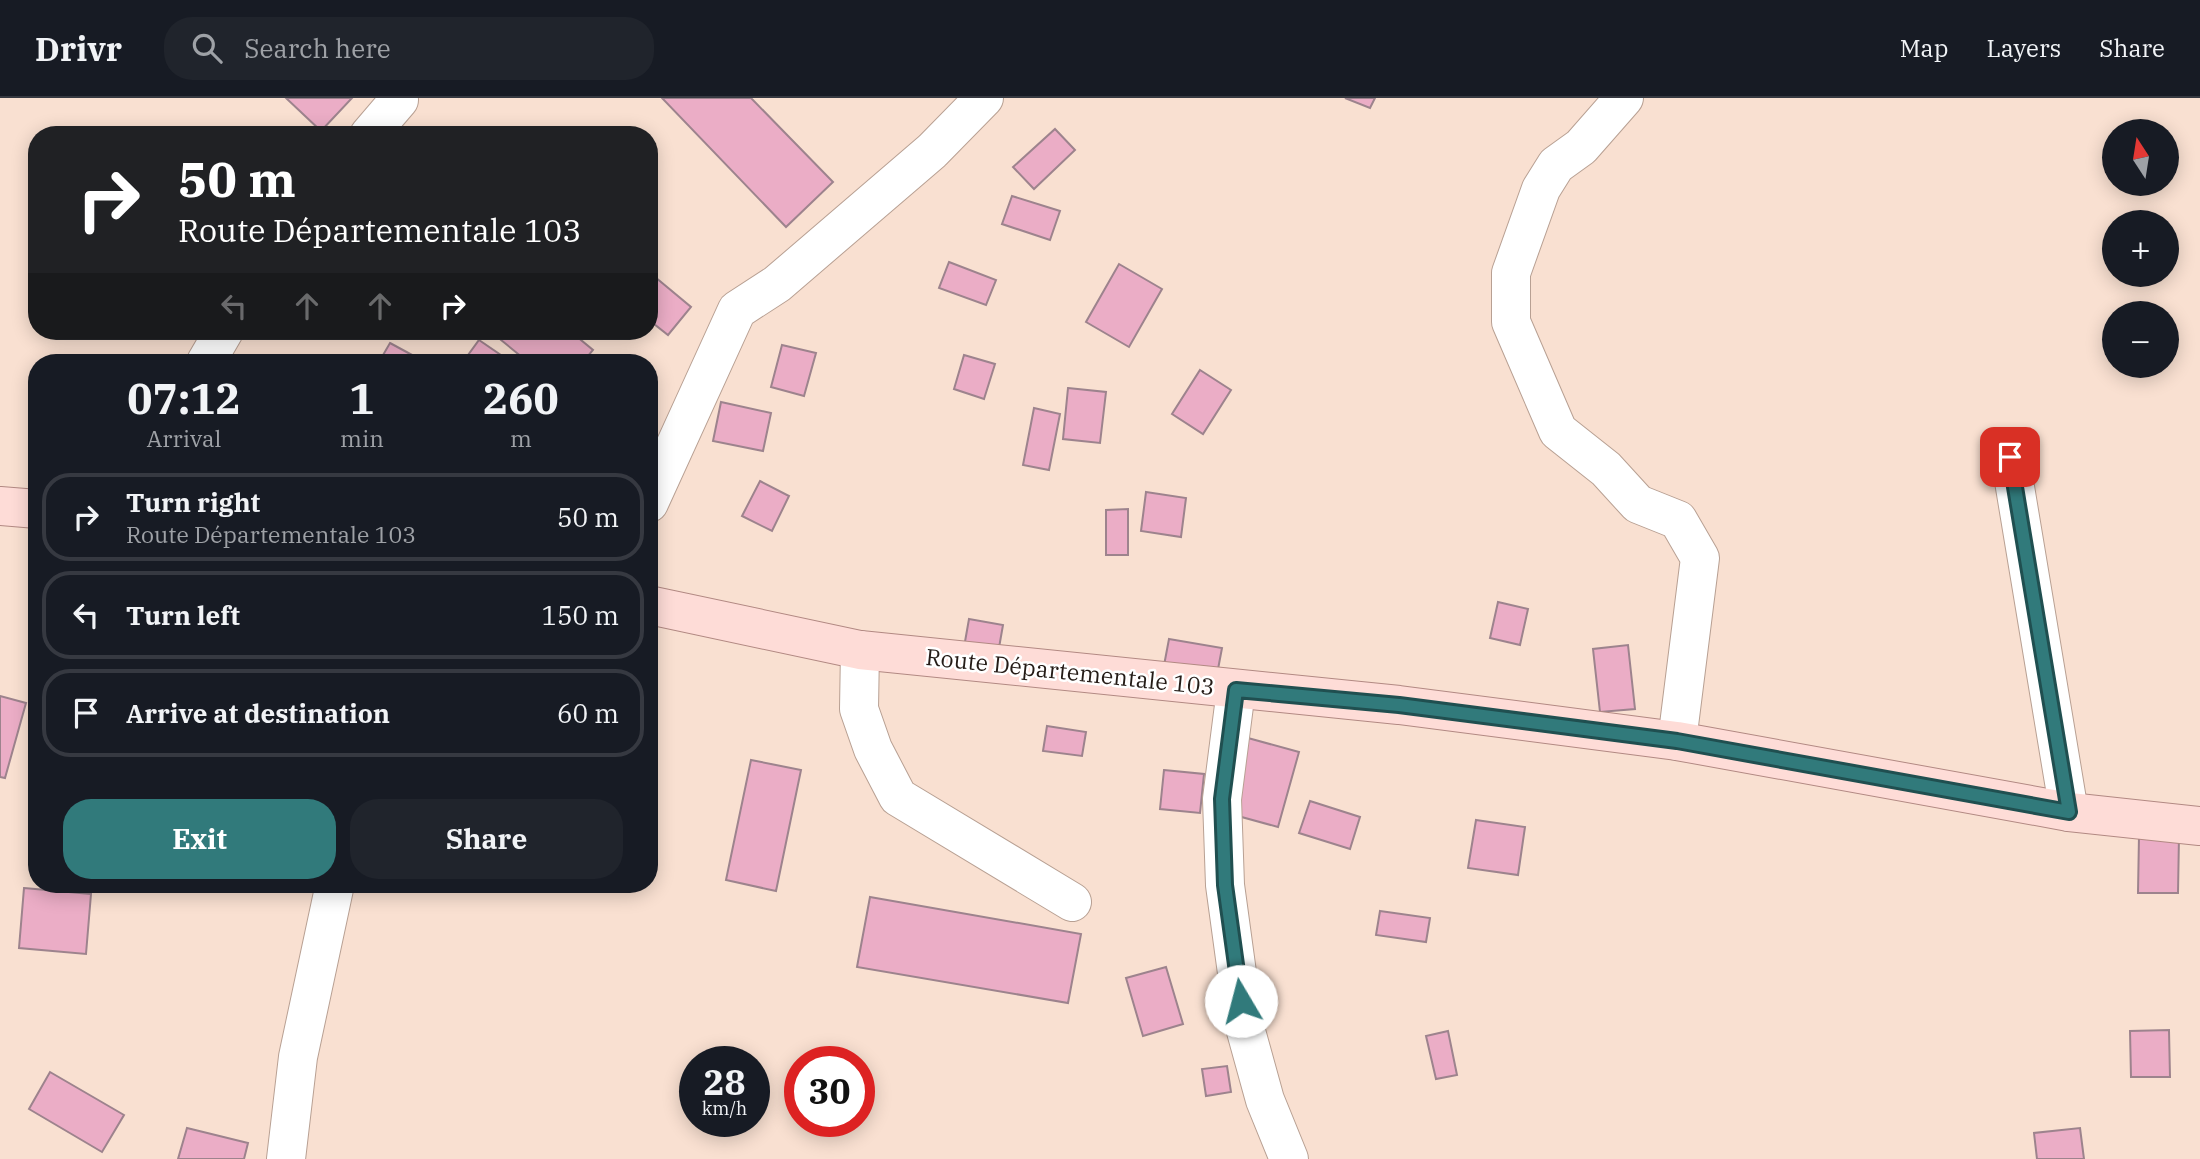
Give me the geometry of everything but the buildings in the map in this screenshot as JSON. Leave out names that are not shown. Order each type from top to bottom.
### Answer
[{"type":"main road","points":[[0,506],[28,508]]},
{"type":"main road","name":"Route Départementale 103","points":[[658,607],[860,650],[1399,705],[1677,741],[2069,812],[2200,826]]},
{"type":"street","points":[[658,483],[737,310],[787,275],[932,151],[984,98]]},
{"type":"street","points":[[1624,98],[1581,147],[1556,165],[1541,189],[1511,273],[1511,322],[1558,431],[1606,469],[1638,504],[1678,520],[1700,558],[1677,741]]},
{"type":"street","points":[[377,126],[399,100]]},
{"type":"street","points":[[2010,457],[2069,812]]},
{"type":"street","points":[[860,650],[859,709],[873,749],[898,797],[1072,902]]},
{"type":"street","points":[[1236,690],[1222,799],[1225,885],[1244,1024],[1265,1100],[1289,1159]]},
{"type":"street","points":[[286,1159],[298,1057],[333,893]]},
{"type":"route","points":[[1241,1001],[1225,885],[1222,799],[1236,690],[1399,705],[1677,741],[2069,812],[2010,457]]}]
